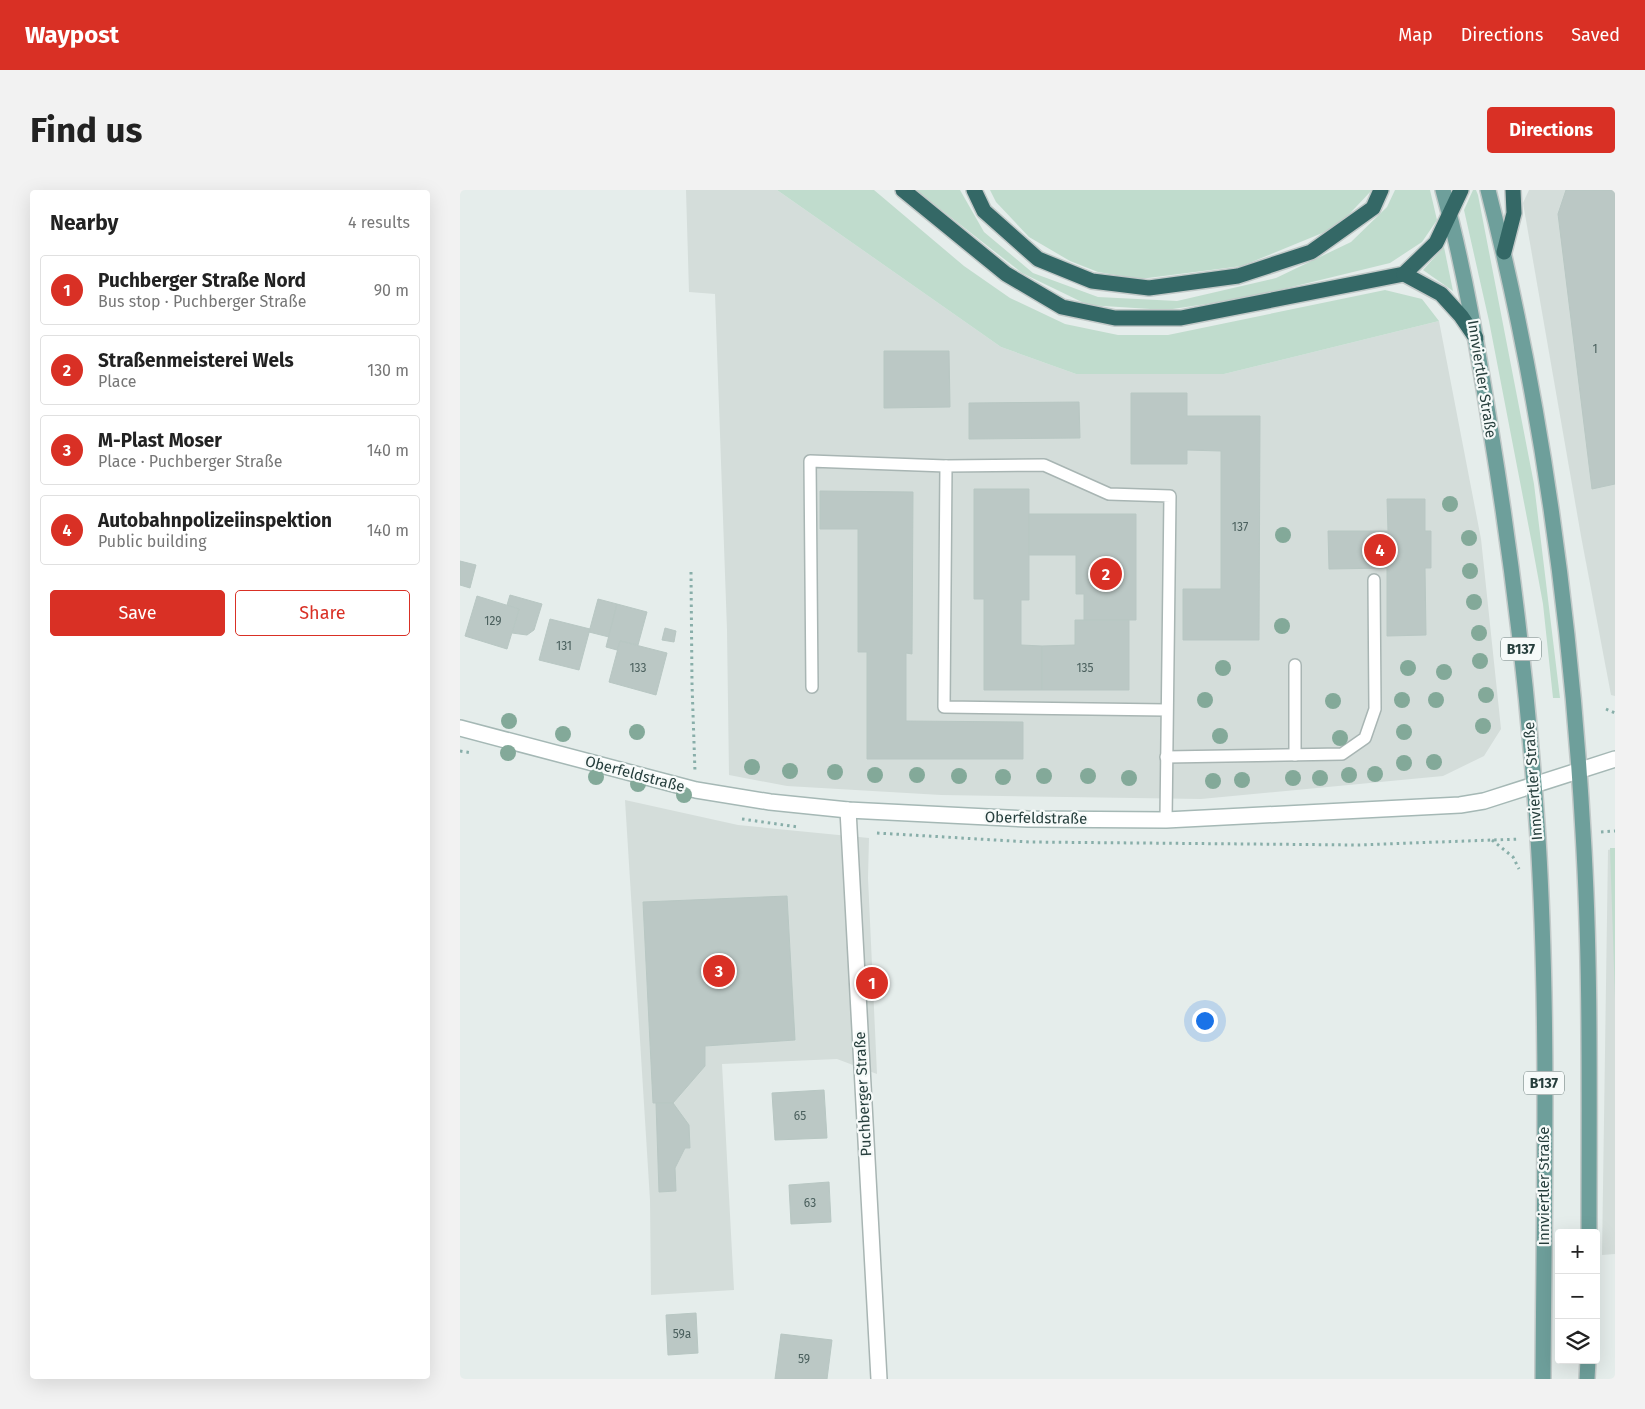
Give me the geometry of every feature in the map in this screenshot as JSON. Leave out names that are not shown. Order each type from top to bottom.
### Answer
[{"type":"highway","points":[[903,190],[1006,274],[1062,307],[1115,318],[1181,318],[1404,274],[1436,243],[1461,190]]},
{"type":"highway","points":[[974,190],[984,211],[1038,259],[1092,281],[1149,288],[1238,276],[1311,252],[1373,208],[1381,190]]},
{"type":"highway","points":[[1504,252],[1514,213],[1512,190]]},
{"type":"highway","points":[[1404,274],[1441,294],[1462,316],[1476,338]]},
{"type":"main road","name":"Innviertler Straße","points":[[1444,190],[1476,338],[1504,511],[1529,718],[1532,786],[1538,837],[1544,1043],[1543,1379]]},
{"type":"main road","points":[[1488,190],[1504,252],[1539,432],[1550,504],[1579,772],[1584,833],[1589,1062],[1589,1229]]},
{"type":"main road","name":"Oberfeldstraße","points":[[460,728],[696,790],[770,802],[848,810],[1028,819],[1166,820],[1460,805],[1484,801],[1615,759]]},
{"type":"main road","name":"Puchberger Straße","points":[[848,810],[879,1379]]},
{"type":"main road","points":[[1587,1379],[1588,1364]]},
{"type":"lane","points":[[812,687],[810,460],[946,466],[1044,465],[1109,494],[1170,496],[1166,820]]},
{"type":"lane","points":[[946,466],[944,707],[1166,710]]},
{"type":"lane","points":[[1166,758],[1342,754],[1365,738],[1375,709],[1374,580]]},
{"type":"lane","points":[[1295,665],[1295,755]]},
{"type":"path","points":[[692,572],[692,684],[696,790]]},
{"type":"path","points":[[1606,709],[1615,714]]},
{"type":"path","points":[[1492,840],[1494,844],[1505,849],[1513,857],[1522,876]]},
{"type":"shaded area","points":[[686,190],[777,190],[1001,347],[1076,374],[1224,374],[1439,321],[1481,539],[1501,729],[1484,756],[1443,776],[1201,799],[941,795],[787,786],[729,775],[727,630],[715,294],[689,292]]},
{"type":"shaded area","points":[[1529,190],[1615,190],[1615,696],[1611,695],[1581,536],[1523,203]]},
{"type":"shaded area","points":[[625,800],[738,825],[869,838],[868,878],[877,1074],[837,1059],[722,1064],[734,1290],[651,1295],[650,1200]]},
{"type":"shaded area","points":[[1615,848],[1615,1254],[1602,1255],[1608,850]]},
{"type":"green space","points":[[777,190],[874,190],[964,266],[1010,298],[1065,324],[1118,335],[1168,335],[1385,290],[1422,299],[1439,321],[1224,374],[1076,374],[1001,347]]},
{"type":"green space","points":[[916,190],[960,190],[984,232],[1033,273],[1098,297],[1177,301],[1276,278],[1351,242],[1387,207],[1395,190],[1430,190],[1437,220],[1422,242],[1390,263],[1246,298],[1166,310],[1088,305],[1022,273]]},
{"type":"green space","points":[[990,190],[1372,190],[1337,227],[1242,266],[1140,279],[1098,272],[1070,261],[1029,237],[996,202]]},
{"type":"green space","points":[[1473,190],[1476,190],[1478,195],[1534,484],[1560,698],[1553,698],[1543,604],[1489,321],[1464,210]]},
{"type":"green space","points":[[1444,247],[1453,291],[1423,270]]},
{"type":"green space","points":[[1610,848],[1615,848],[1615,998]]},
{"type":"building","points":[[1566,190],[1615,190],[1615,484],[1592,489],[1558,214]]},
{"type":"building","points":[[884,351],[949,351],[950,407],[884,408]]},
{"type":"building","points":[[1131,393],[1187,393],[1187,416],[1260,416],[1259,640],[1183,640],[1183,589],[1221,589],[1221,451],[1187,450],[1187,464],[1131,464]]},
{"type":"building","points":[[1079,402],[1080,438],[969,439],[969,403]]},
{"type":"building","points":[[974,489],[1029,489],[1029,600],[1021,600],[1021,645],[1042,646],[1042,690],[984,690],[984,599],[974,599]]},
{"type":"building","points":[[820,491],[913,492],[912,654],[906,653],[906,721],[1023,722],[1023,759],[867,759],[867,652],[858,652],[858,529],[820,529]]},
{"type":"building","points":[[1387,499],[1425,499],[1425,531],[1431,531],[1431,568],[1425,568],[1426,635],[1387,636],[1387,568],[1329,569],[1328,531],[1388,531]]},
{"type":"building","points":[[1029,514],[1136,514],[1136,620],[1084,620],[1084,594],[1076,594],[1076,555],[1029,555]]},
{"type":"building","points":[[460,561],[476,565],[470,588],[460,585]]},
{"type":"building","points":[[510,595],[542,604],[534,630],[527,635],[512,633],[519,609],[507,605]]},
{"type":"building","points":[[477,596],[519,609],[507,649],[465,636]]},
{"type":"building","points":[[598,599],[617,604],[609,637],[589,632]]},
{"type":"building","points":[[617,604],[647,612],[638,645],[620,641],[617,650],[606,647]]},
{"type":"building","points":[[550,619],[590,629],[579,670],[539,660]]},
{"type":"building","points":[[1075,620],[1129,620],[1129,690],[1042,690],[1042,646],[1075,645]]},
{"type":"building","points":[[665,628],[676,631],[674,642],[662,640]]},
{"type":"building","points":[[620,641],[667,653],[656,695],[609,682]]},
{"type":"building","points":[[787,896],[795,1040],[705,1046],[705,1066],[673,1103],[653,1103],[643,902]]},
{"type":"building","points":[[824,1090],[827,1138],[775,1140],[772,1093]]},
{"type":"building","points":[[656,1103],[673,1103],[689,1125],[690,1148],[685,1148],[675,1168],[676,1191],[659,1192]]},
{"type":"building","points":[[829,1182],[831,1222],[791,1224],[789,1185]]},
{"type":"building","points":[[696,1313],[698,1353],[668,1355],[666,1315]]},
{"type":"building","points":[[781,1334],[832,1340],[827,1379],[775,1379]]},
{"type":"place","name":"Autobahnpolizeiinspektion","points":[[1380,550]]},
{"type":"place","name":"Straßenmeisterei Wels","points":[[1106,574]]},
{"type":"place","name":"M-Plast Moser","points":[[719,971]]},
{"type":"place","name":"Puchberger Straße Nord","points":[[872,983]]}]
